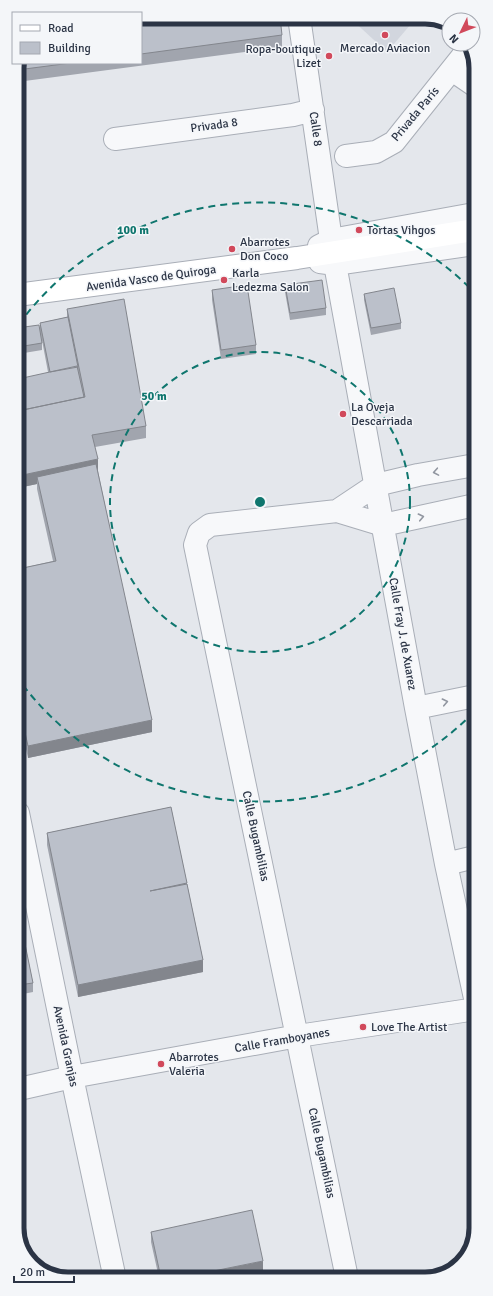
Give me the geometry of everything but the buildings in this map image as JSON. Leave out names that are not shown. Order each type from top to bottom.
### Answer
[{"type":"main road","name":"Avenida Vasco de Quiroga","points":[[24,295],[297,258],[469,231]]},
{"type":"street","name":"Calle 8","points":[[300,24],[331,240]]},
{"type":"street","name":"Privada París","points":[[346,156],[376,152],[394,142],[466,52]]},
{"type":"street","points":[[452,70],[469,81]]},
{"type":"street","name":"Privada 8","points":[[115,139],[293,115],[313,110]]},
{"type":"street","points":[[297,258],[331,240],[469,215]]},
{"type":"street","points":[[297,258],[335,264],[469,245]]},
{"type":"street","name":"Calle Fray J. de Xuarez","points":[[335,264],[416,708],[446,864],[469,971]]},
{"type":"street","points":[[376,485],[418,475],[469,466]]},
{"type":"street","name":"Calle Bugambilias","points":[[337,511],[376,485]]},
{"type":"street","points":[[383,525],[469,506]]},
{"type":"street","name":"Calle Bugambilias","points":[[346,1272],[195,545],[199,533],[210,526],[337,511],[383,525]]},
{"type":"street","points":[[416,708],[469,697]]},
{"type":"street","name":"Avenida Granjas","points":[[24,842],[114,1272]]},
{"type":"street","points":[[446,864],[469,858]]},
{"type":"street","name":"Calle Framboyanes","points":[[24,1089],[72,1077],[298,1036],[469,1010]]},
{"type":"shaded area","name":"Mercado Aviacion","points":[[357,24],[411,24],[387,52]]},
{"type":"place","name":"Mercado Aviacion","points":[[385,35]]},
{"type":"place","name":"Ropa-boutique Lizet","points":[[329,56]]},
{"type":"place","name":"Tortas Vihgos","points":[[359,230]]},
{"type":"place","name":"Abarrotes Don Coco","points":[[232,249]]},
{"type":"place","name":"Karla Ledezma Salon","points":[[224,280]]},
{"type":"place","name":"La Oveja Descarriada","points":[[343,414]]},
{"type":"place","name":"Love The Artist","points":[[363,1027]]},
{"type":"place","name":"Abarrotes Valeria","points":[[161,1064]]}]
